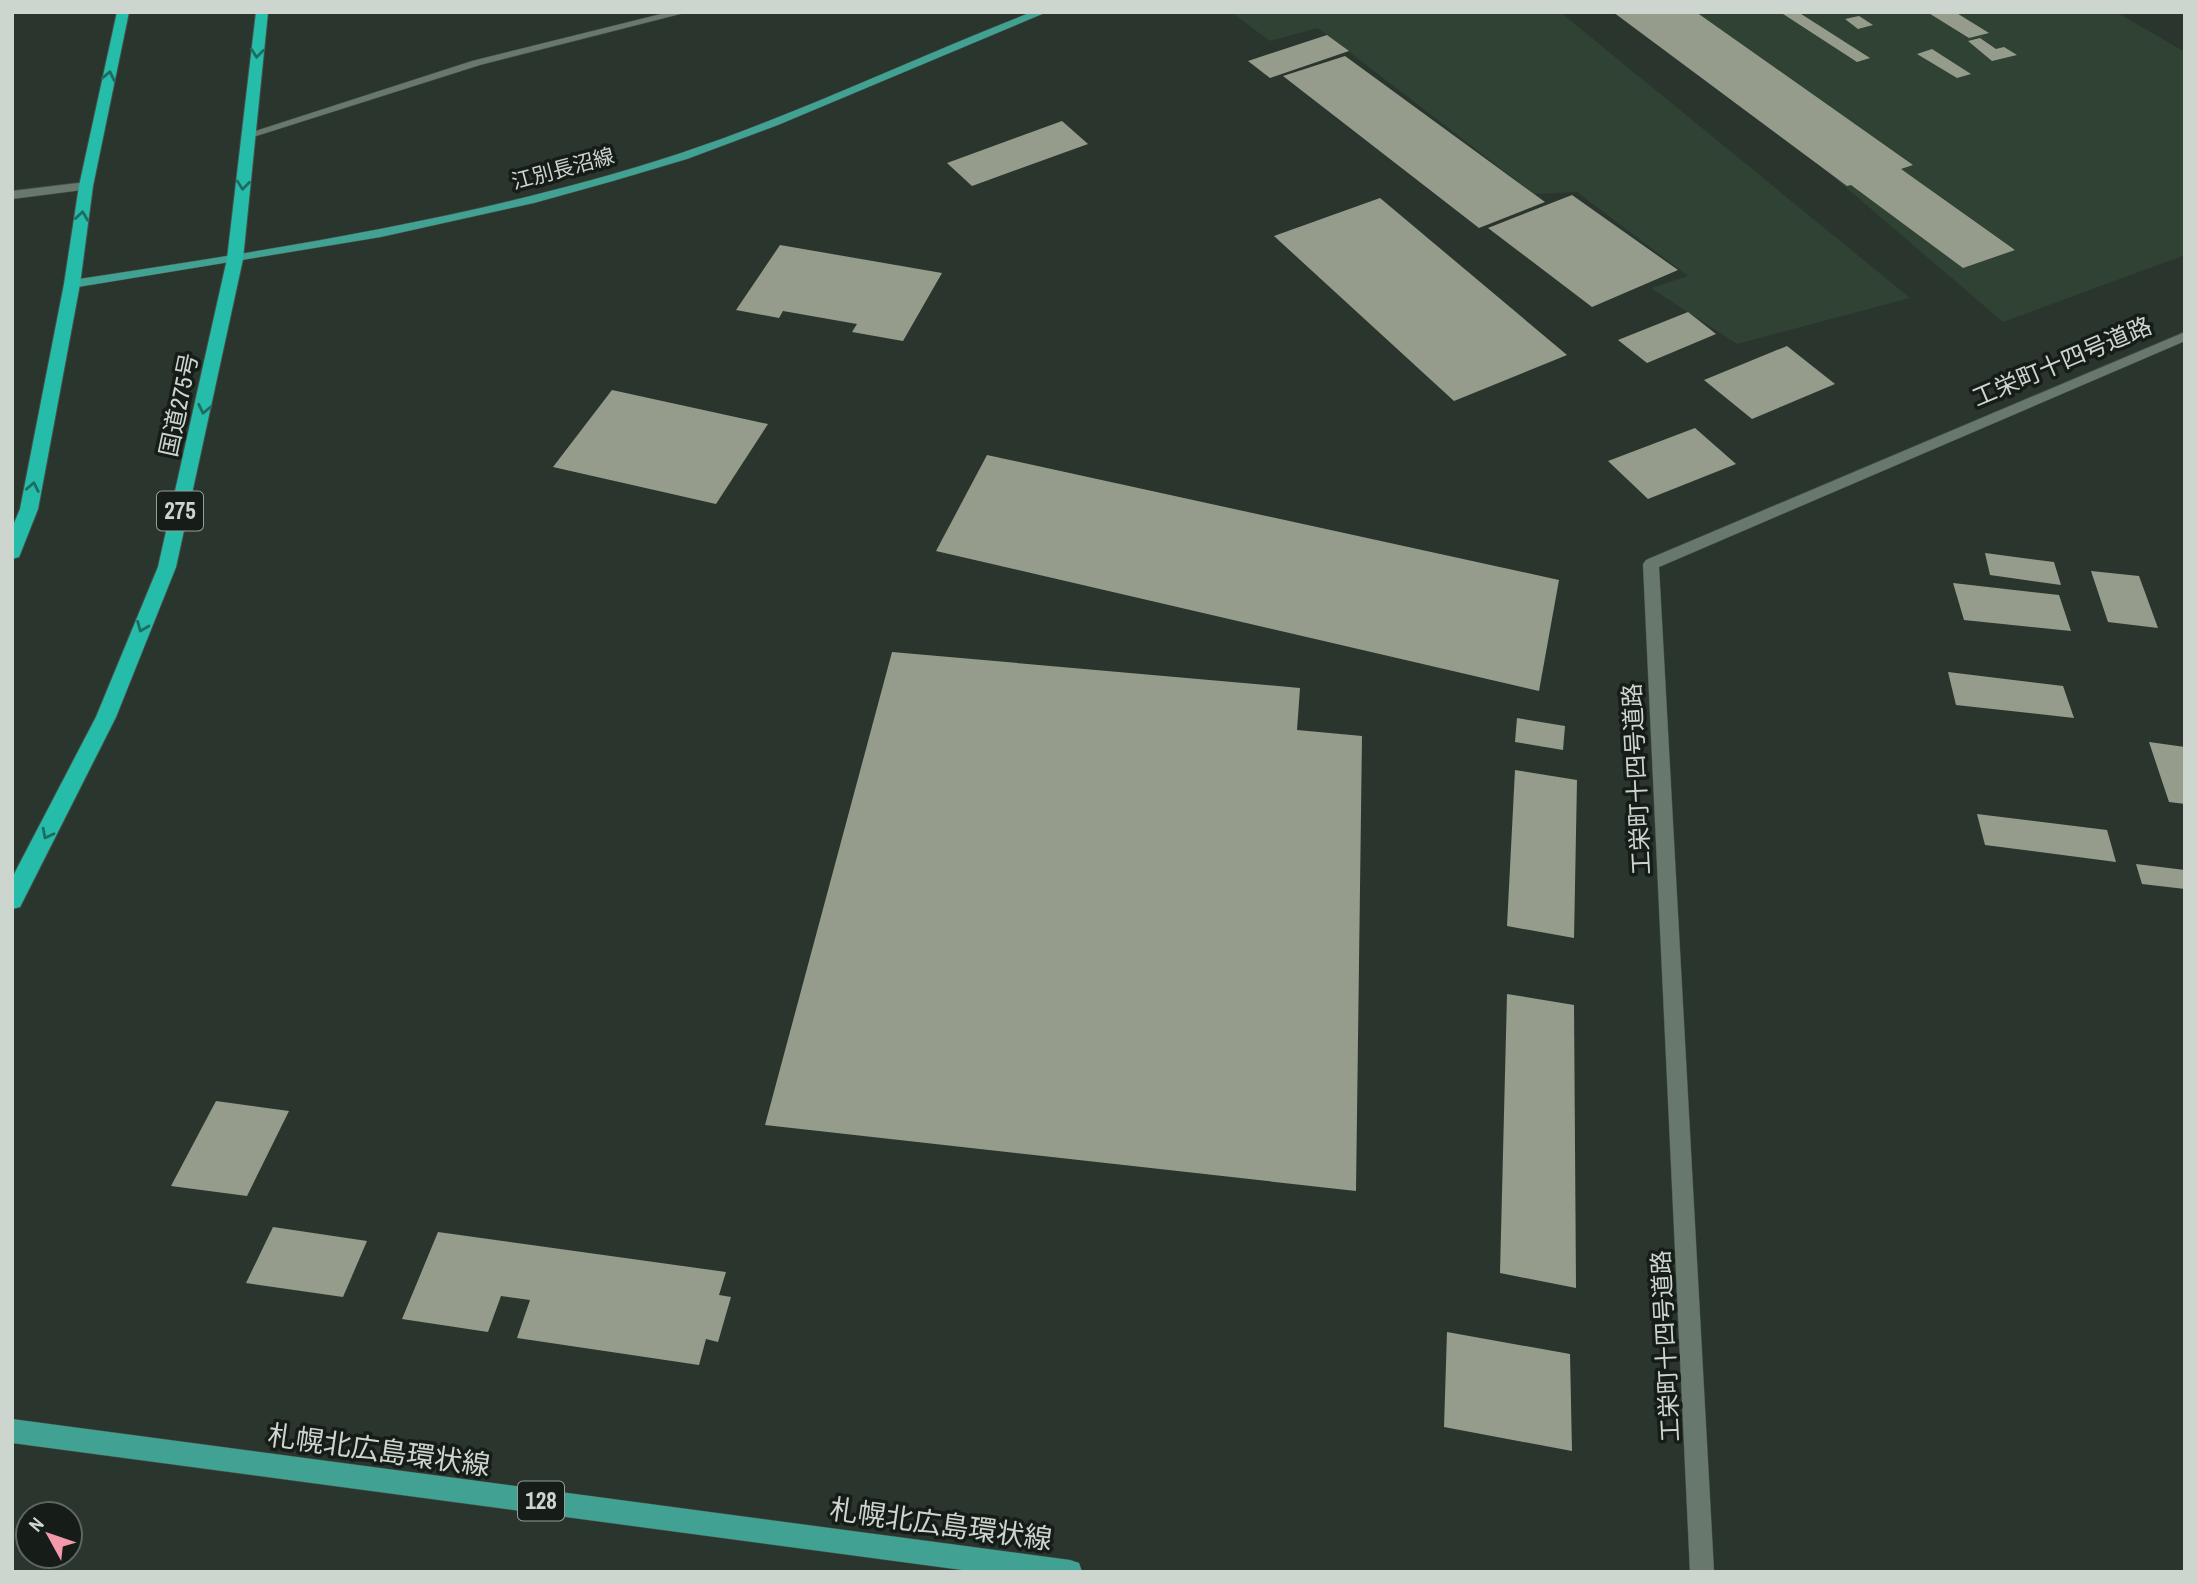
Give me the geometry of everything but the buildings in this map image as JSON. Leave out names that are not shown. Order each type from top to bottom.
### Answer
[{"type":"highway","points":[[12,552],[29,509],[72,284],[86,186],[123,12]]},
{"type":"highway","name":"国道275号","points":[[12,900],[106,718],[167,567],[235,259],[262,12]]},
{"type":"main road","name":"江別長沼線","points":[[72,284],[235,259],[547,196],[683,156],[837,98],[1042,12]]},
{"type":"main road","name":"札幌北広島環状線","points":[[12,1431],[1070,1572]]},
{"type":"street","points":[[249,135],[476,63],[683,12]]},
{"type":"street","points":[[12,195],[86,186]]},
{"type":"street","name":"工栄町十四号道路","points":[[1702,1572],[1651,564],[2185,336]]},
{"type":"shaded area","points":[[1231,12],[1560,12],[1910,298],[1737,344],[1651,288],[1688,276],[1577,192],[1534,194],[1318,28],[1270,41]]},
{"type":"shaded area","points":[[1641,12],[2116,12],[2185,52],[2185,255],[2003,322]]}]
